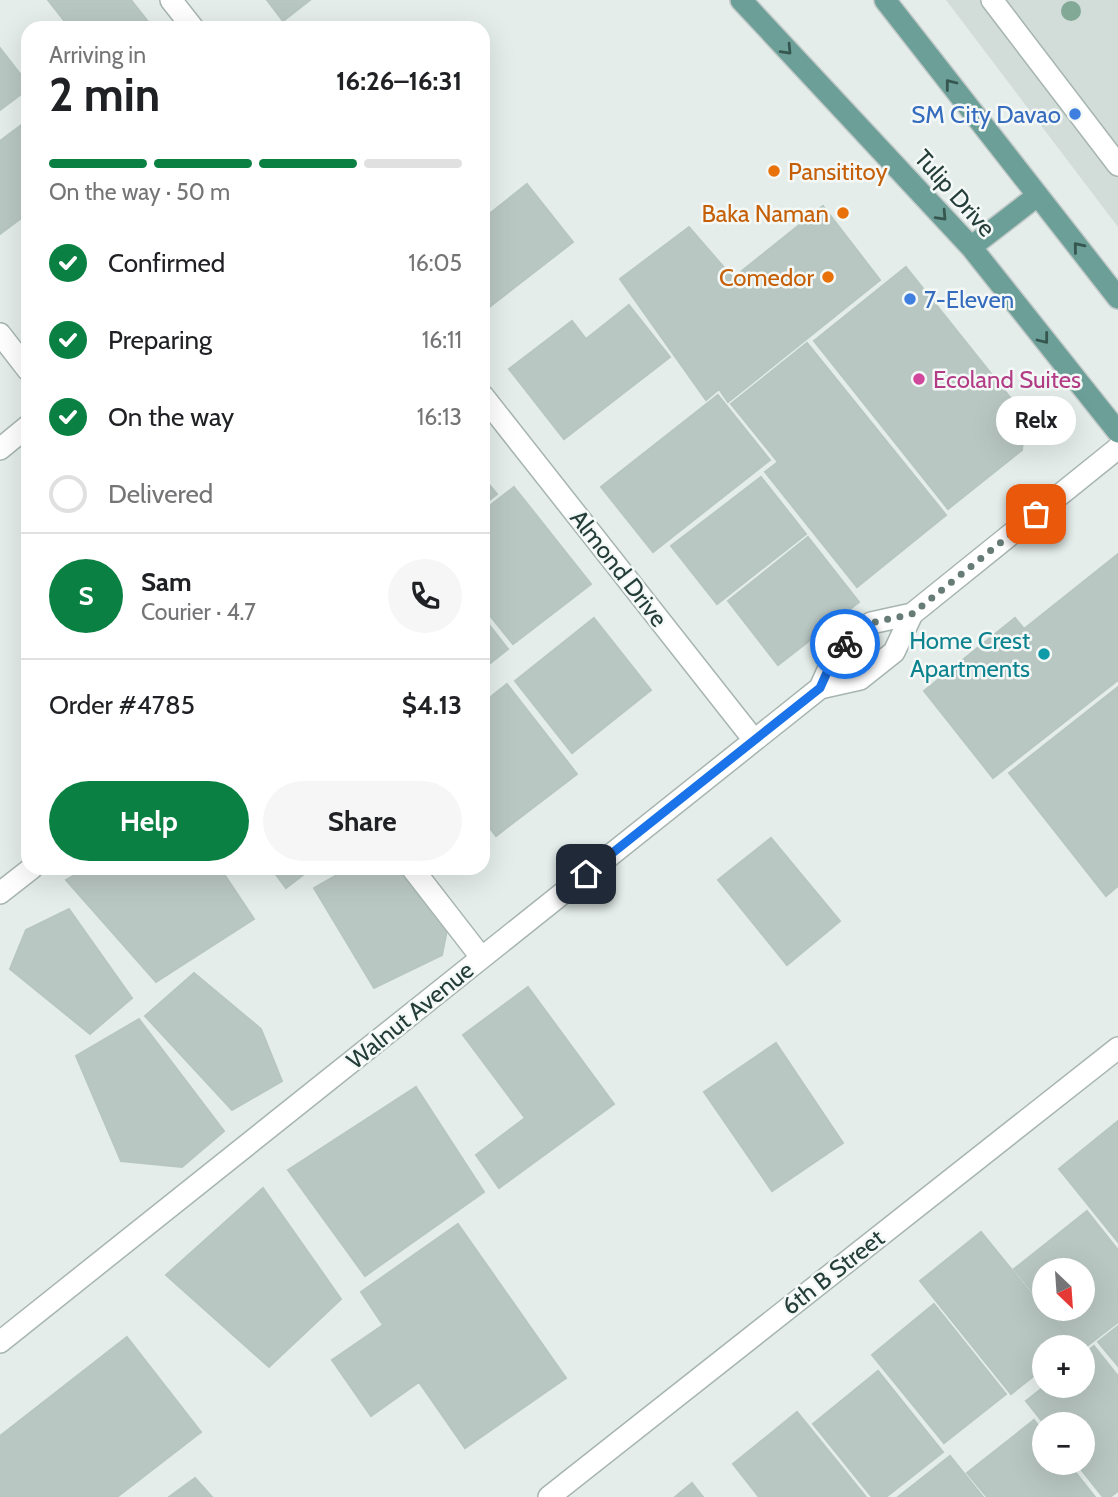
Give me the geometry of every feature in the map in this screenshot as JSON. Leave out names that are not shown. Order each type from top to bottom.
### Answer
[{"type":"main road","name":"Tulip Drive","points":[[741,0],[971,247],[1118,432]]},
{"type":"main road","points":[[885,0],[1118,298]]},
{"type":"main road","points":[[971,247],[1037,196]]},
{"type":"street","points":[[171,0],[188,21]]},
{"type":"street","points":[[992,0],[1118,165]]},
{"type":"street","points":[[0,334],[21,361]]},
{"type":"street","name":"Almond Drive","points":[[490,405],[754,740]]},
{"type":"street","points":[[0,449],[21,432]]},
{"type":"street","name":"Walnut Avenue","points":[[0,1342],[820,688],[860,679],[894,652],[912,614],[1118,448]]},
{"type":"street","name":"Walnut Avenue","points":[[820,688],[837,650],[871,623],[912,614]]},
{"type":"street","points":[[0,893],[23,875]]},
{"type":"street","points":[[417,875],[481,957]]},
{"type":"street","name":"6th B Street","points":[[549,1497],[1118,1048]]},
{"type":"shaded area","name":"SM City Davao","points":[[946,0],[1118,0],[1118,227]]},
{"type":"building","points":[[48,0],[131,0],[148,21],[64,21]]},
{"type":"building","points":[[267,0],[310,0],[283,21]]},
{"type":"building","points":[[0,48],[21,75],[21,94],[0,110]]},
{"type":"building","points":[[21,125],[21,218],[0,234],[0,141]]},
{"type":"building","points":[[527,184],[573,242],[490,307],[490,213]]},
{"type":"building","points":[[823,206],[880,280],[728,402],[719,389],[706,400],[620,279],[689,227],[733,278]]},
{"type":"building","name":"Ecoland Suites","points":[[906,267],[1025,416],[1022,450],[948,509],[814,341]]},
{"type":"building","points":[[629,305],[670,357],[564,439],[509,369],[572,321],[586,339]]},
{"type":"building","points":[[807,343],[946,515],[857,587],[765,472],[778,462],[731,404]]},
{"type":"building","points":[[718,395],[770,460],[653,552],[601,487]]},
{"type":"building","points":[[761,477],[806,534],[717,604],[671,546]]},
{"type":"building","points":[[490,486],[497,494],[490,500]]},
{"type":"building","points":[[514,487],[591,584],[513,644],[490,616],[490,506]]},
{"type":"building","points":[[808,537],[859,602],[778,665],[728,601]]},
{"type":"building","name":"Home Crest Apartments","points":[[1118,554],[1118,680],[993,778],[924,691],[1015,618],[1024,629]]},
{"type":"building","points":[[594,618],[651,690],[572,753],[515,681]]},
{"type":"building","points":[[490,626],[508,649],[490,663]]},
{"type":"building","points":[[869,639],[878,651],[861,665],[852,653]]},
{"type":"building","points":[[507,684],[577,774],[496,836],[490,828],[490,697]]},
{"type":"building","points":[[1118,687],[1118,886],[1106,896],[1009,773]]},
{"type":"building","points":[[771,838],[840,921],[787,965],[718,880]]},
{"type":"building","points":[[75,875],[225,875],[254,919],[156,982],[66,880]]},
{"type":"building","points":[[276,875],[303,875],[286,888]]},
{"type":"building","points":[[337,875],[402,875],[447,930],[442,955],[374,988],[314,888]]},
{"type":"building","points":[[69,909],[132,998],[90,1034],[10,969],[26,930]]},
{"type":"building","points":[[194,973],[261,1029],[282,1081],[232,1110],[145,1016]]},
{"type":"building","points":[[528,987],[614,1104],[499,1188],[476,1155],[525,1118],[463,1035]]},
{"type":"building","points":[[139,1019],[224,1131],[182,1167],[121,1161],[76,1056]]},
{"type":"building","points":[[776,1043],[843,1143],[772,1191],[704,1092]]},
{"type":"building","points":[[416,1087],[484,1192],[365,1276],[288,1170]]},
{"type":"building","points":[[1118,1121],[1118,1242],[1059,1169]]},
{"type":"building","points":[[263,1188],[341,1299],[269,1367],[166,1275]]},
{"type":"building","points":[[1087,1211],[1118,1250],[1118,1322],[1095,1340],[1095,1335],[1067,1335],[1056,1321],[1096,1321],[1096,1258],[1032,1258],[1032,1291],[1014,1269]]},
{"type":"building","points":[[458,1224],[566,1378],[465,1448],[419,1382],[371,1416],[332,1360],[383,1325],[361,1292]]},
{"type":"building","points":[[981,1232],[1032,1295],[1032,1321],[1053,1321],[1065,1335],[1032,1335],[1032,1377],[1011,1394],[920,1281]]},
{"type":"building","points":[[934,1304],[1006,1394],[944,1443],[872,1355]]},
{"type":"building","points":[[1118,1326],[1118,1366],[1098,1342]]},
{"type":"building","points":[[127,1337],[201,1432],[117,1497],[0,1497],[0,1436]]},
{"type":"building","points":[[1095,1347],[1118,1376],[1118,1491],[1110,1497],[1103,1497],[1086,1475],[1095,1475],[1095,1412],[1035,1412],[1026,1401],[1032,1396],[1095,1398]]},
{"type":"building","points":[[878,1371],[943,1452],[886,1497],[872,1497],[813,1424]]},
{"type":"building","points":[[797,1412],[866,1497],[759,1497],[733,1464]]},
{"type":"building","points":[[1032,1422],[1032,1475],[1078,1475],[1095,1497],[987,1497],[967,1473]]},
{"type":"building","points":[[950,1456],[983,1497],[898,1497]]},
{"type":"building","points":[[195,1478],[212,1497],[169,1497]]},
{"type":"building","points":[[692,1483],[703,1497],[675,1497]]},
{"type":"way so far","points":[[845,644],[871,623],[912,614],[1036,514]]},
{"type":"place","name":"SM City Davao","points":[[1075,114]]},
{"type":"place","name":"Pansititoy","points":[[774,171]]},
{"type":"place","name":"Baka Naman","points":[[843,213]]},
{"type":"place","name":"Comedor","points":[[828,277]]},
{"type":"place","name":"7-Eleven","points":[[910,299]]},
{"type":"place","name":"Ecoland Suites","points":[[919,379]]},
{"type":"place","name":"Relx","points":[[1036,514]]},
{"type":"place","name":"Home Crest Apartments","points":[[1044,654]]},
{"type":"route","points":[[586,874],[820,688],[837,650],[845,644]]}]
